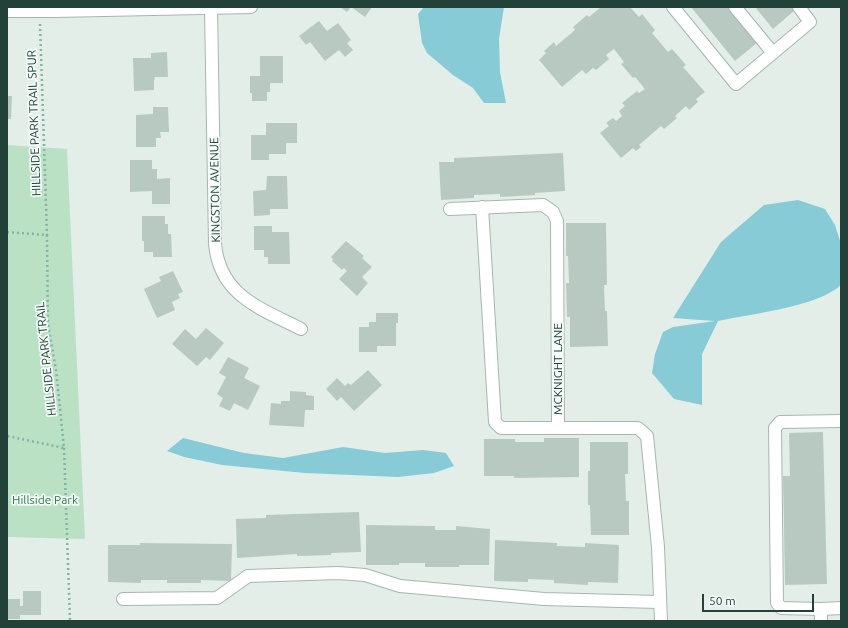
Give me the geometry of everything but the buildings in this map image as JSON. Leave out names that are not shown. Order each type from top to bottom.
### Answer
[{"type":"street","points":[[7,11],[40,11],[55,9],[250,7]]},
{"type":"street","points":[[673,7],[736,84],[810,22],[799,7]]},
{"type":"street","points":[[735,7],[773,53]]},
{"type":"street","name":"KINGSTON AVENUE","points":[[211,8],[216,244],[220,267],[227,281],[238,294],[253,304],[301,329]]},
{"type":"street","name":"MCKNIGHT LANE","points":[[450,209],[543,205],[553,212],[557,221],[558,428],[638,428],[647,436],[658,547],[659,602],[661,621]]},
{"type":"street","points":[[482,207],[495,422],[501,428],[558,428]]},
{"type":"street","points":[[841,421],[780,422],[775,428],[777,603],[781,608],[821,615],[841,608]]},
{"type":"street","points":[[123,599],[217,598],[248,576],[338,573],[366,575],[400,586],[544,599],[659,602]]},
{"type":"path","name":"HILLSIDE PARK TRAIL SPUR","points":[[40,11],[47,235]]},
{"type":"path","points":[[7,232],[47,235]]},
{"type":"path","name":"HILLSIDE PARK TRAIL","points":[[47,235],[48,324],[56,370],[64,448],[70,621]]},
{"type":"path","points":[[7,436],[64,448]]},
{"type":"green space","name":"Hillside Park","points":[[7,145],[67,149],[85,539],[7,537]]},
{"type":"water","points":[[424,7],[504,7],[499,39],[500,72],[506,103],[484,103],[473,88],[453,75],[427,53],[422,43],[418,14]]},
{"type":"water","points":[[798,200],[825,209],[835,225],[841,244],[841,285],[830,293],[800,304],[782,309],[718,321],[702,354],[702,405],[674,399],[652,373],[655,354],[663,332],[673,327],[715,321],[673,318],[721,242],[764,205]]},
{"type":"water","points":[[183,438],[244,453],[283,458],[343,447],[385,453],[423,450],[446,453],[454,466],[434,473],[398,477],[305,473],[222,465],[184,457],[167,451]]}]
